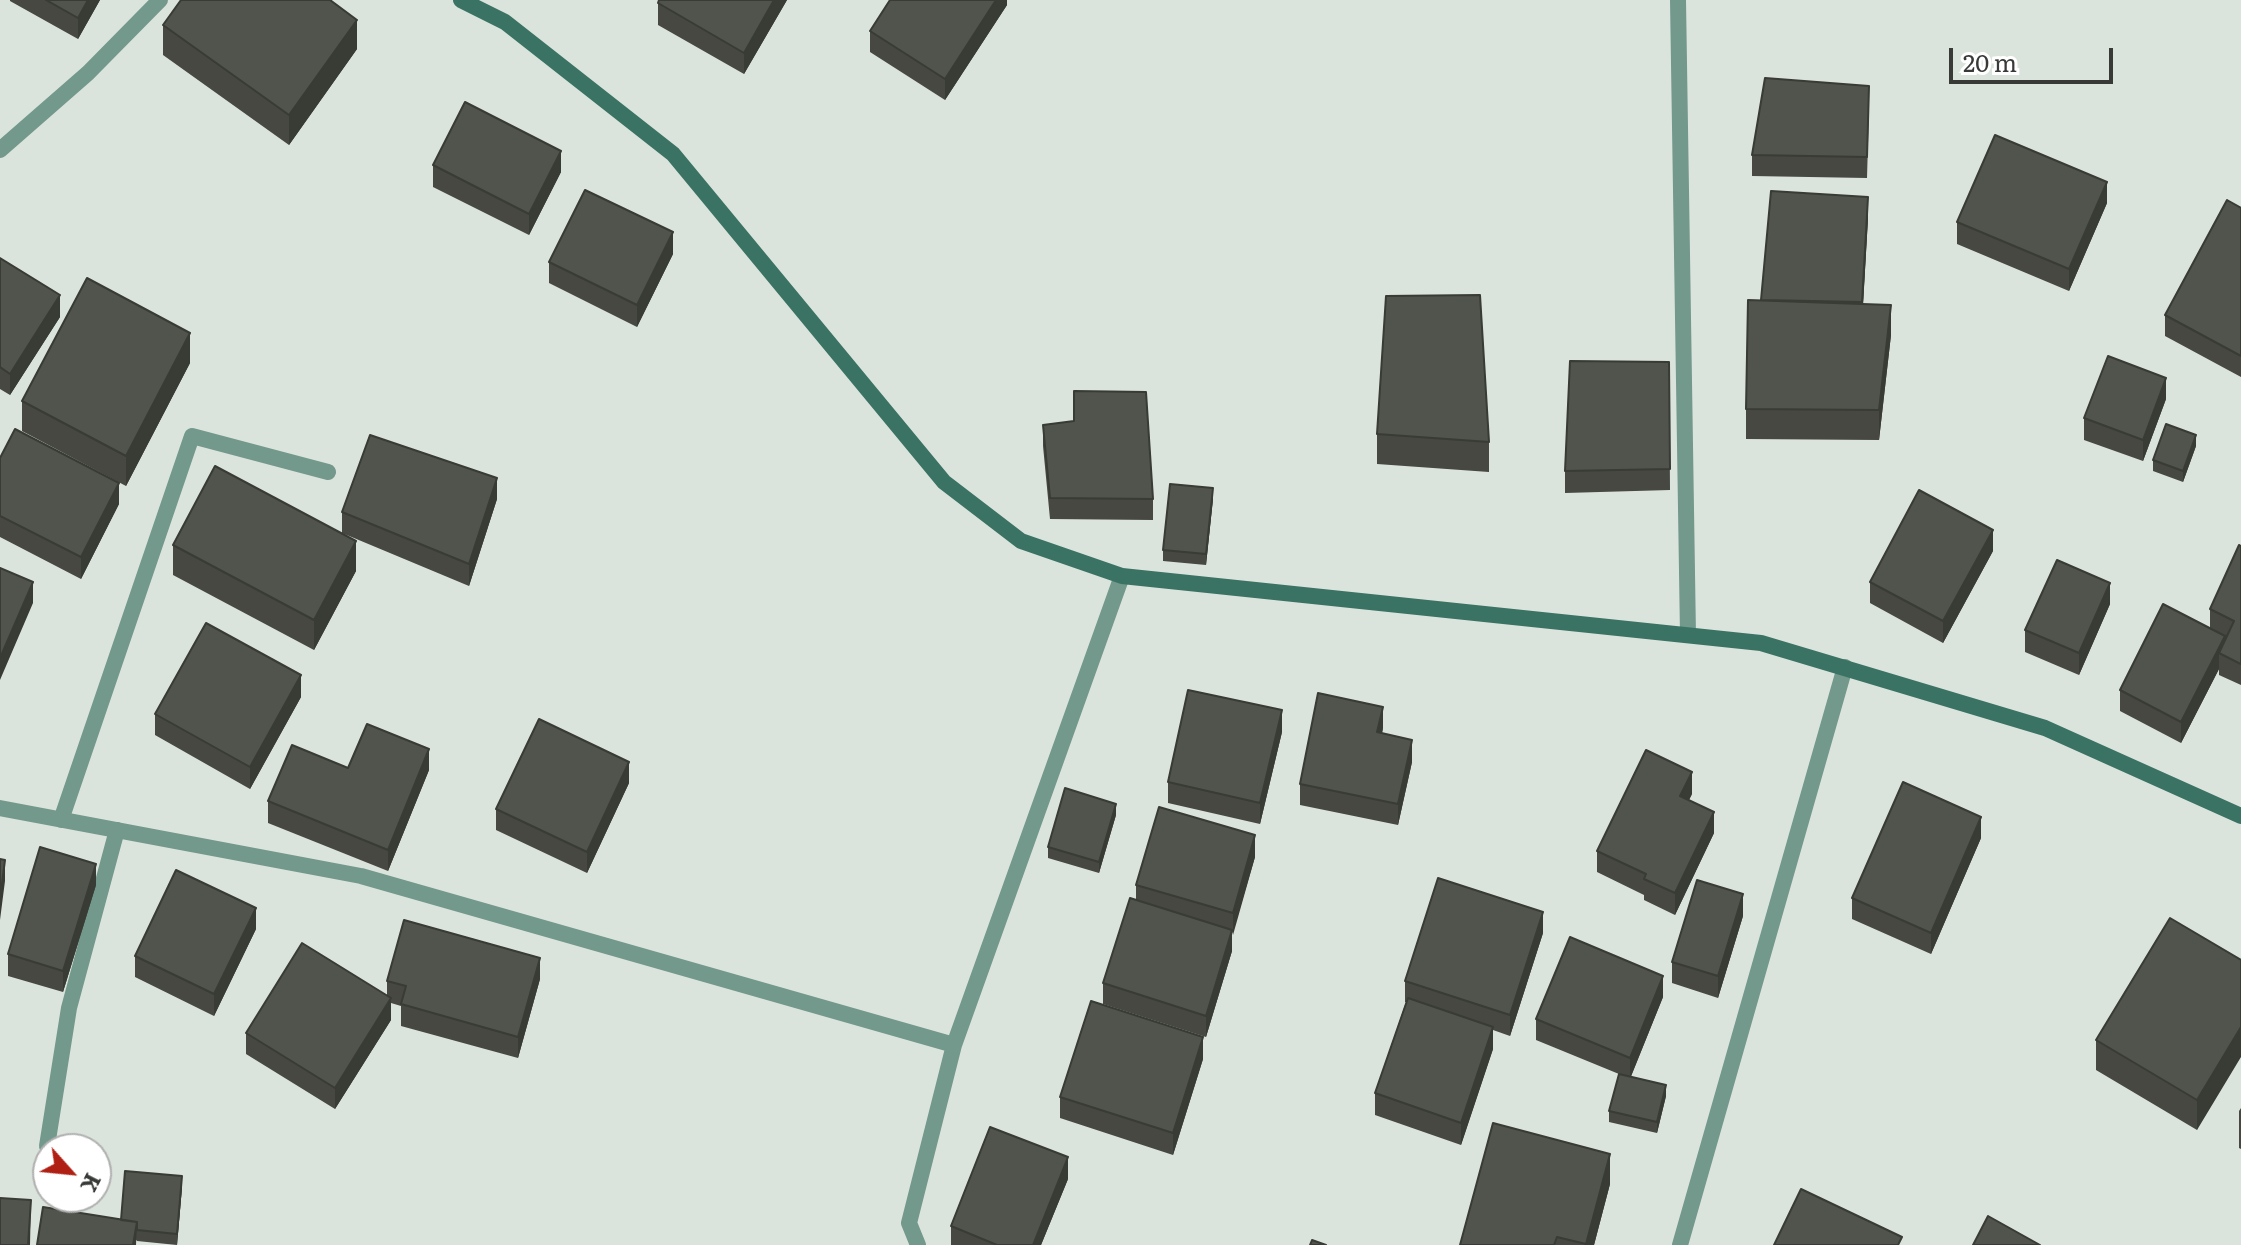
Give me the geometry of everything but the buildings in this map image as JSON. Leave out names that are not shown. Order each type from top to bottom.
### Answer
[{"type":"street","points":[[0,150],[88,73],[160,0]]},
{"type":"street","points":[[461,0],[505,22],[673,154],[944,482],[1021,541],[1122,576],[1761,643],[2045,728],[2241,816]]},
{"type":"street","points":[[1678,0],[1688,635]]},
{"type":"street","points":[[61,820],[192,436],[328,472]]},
{"type":"street","points":[[918,1245],[909,1223],[954,1045],[1122,576]]},
{"type":"street","points":[[1680,1245],[1845,667]]},
{"type":"street","points":[[0,808],[361,876],[954,1045]]},
{"type":"street","points":[[49,1133],[69,1008],[117,830]]}]
